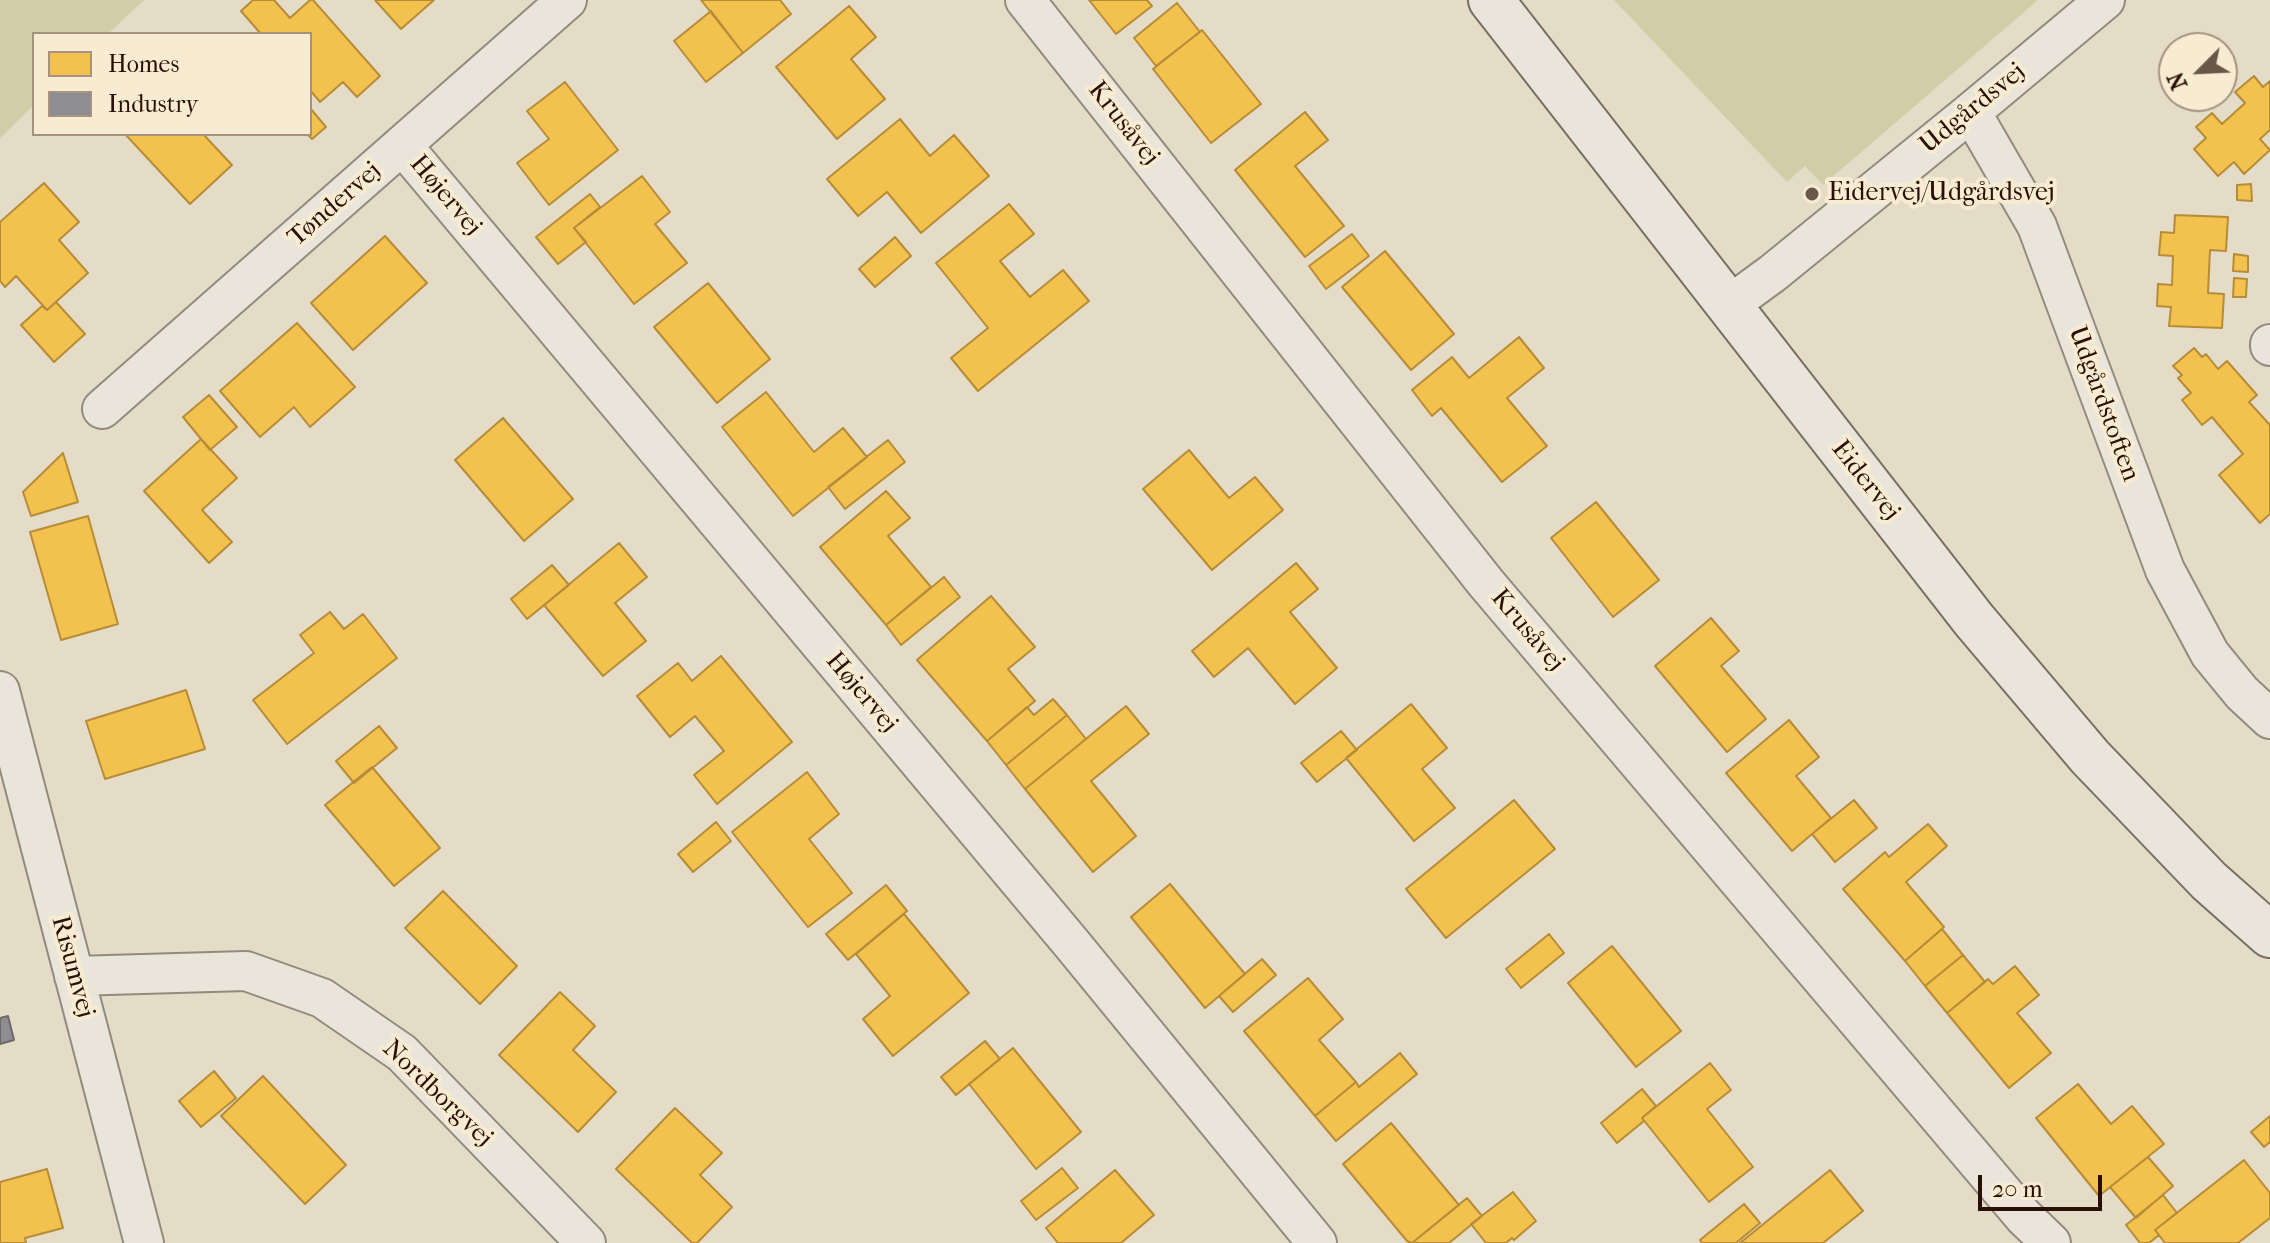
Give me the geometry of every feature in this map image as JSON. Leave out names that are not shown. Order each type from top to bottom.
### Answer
[{"type":"street","name":"Tøndervej","points":[[102,409],[567,0]]},
{"type":"street","name":"Krusåvej","points":[[1025,0],[1477,572],[2024,1217],[2051,1243]]},
{"type":"street","name":"Eidervej","points":[[1491,0],[1974,620],[2090,757],[2209,881],[2270,935]]},
{"type":"street","name":"Udgårdsvej","points":[[1728,306],[1773,273],[2105,0]]},
{"type":"street","name":"Udgårdstoften","points":[[1971,112],[2037,226],[2165,570],[2210,654],[2256,685],[2270,719]]},
{"type":"street","name":"Højervej","points":[[402,145],[1072,944],[1317,1243]]},
{"type":"street","name":"Risumvej","points":[[0,691],[144,1243]]},
{"type":"street","name":"Nordborgvej","points":[[74,976],[246,971],[322,998],[402,1053],[586,1243]]},
{"type":"shaded area","points":[[0,0],[144,0],[110,32],[32,32],[32,107],[0,138]]},
{"type":"shaded area","points":[[1614,0],[2038,0],[1823,185],[1805,166],[1787,182]]},
{"type":"building: Homes","points":[[253,0],[274,0],[290,18],[313,0],[380,76],[357,97],[343,82],[320,102],[312,92],[312,32],[259,32],[241,11]]},
{"type":"building: Homes","points":[[375,0],[434,0],[401,29]]},
{"type":"building: Homes","points":[[701,0],[780,0],[791,14],[743,53]]},
{"type":"building: Homes","points":[[1089,0],[1147,0],[1152,6],[1116,34]]},
{"type":"building: Homes","points":[[1177,3],[1200,32],[1156,66],[1134,38]]},
{"type":"building: Homes","points":[[849,6],[876,37],[851,59],[885,99],[837,139],[776,67]]},
{"type":"building: Homes","points":[[711,11],[743,53],[706,82],[674,41]]},
{"type":"building: Homes","points":[[1202,30],[1261,104],[1211,143],[1153,69]]},
{"type":"building: Homes","points":[[2254,76],[2263,87],[2270,81],[2270,130],[2260,139],[2270,150],[2244,174],[2234,162],[2218,176],[2194,149],[2206,138],[2196,127],[2212,113],[2222,124],[2238,112],[2245,103],[2238,95],[2238,89]]},
{"type":"building: Homes","points":[[565,82],[618,150],[549,205],[517,163],[549,139],[527,111]]},
{"type":"building: Homes","points":[[312,110],[326,127],[312,139],[309,136],[312,136]]},
{"type":"building: Homes","points":[[1305,112],[1328,140],[1295,166],[1344,226],[1305,257],[1235,170]]},
{"type":"building: Homes","points":[[900,119],[930,156],[954,135],[989,176],[921,233],[887,192],[858,216],[827,179]]},
{"type":"building: Homes","points":[[127,136],[205,136],[232,165],[190,204]]},
{"type":"building: Homes","points":[[642,176],[670,212],[655,224],[687,263],[634,304],[574,228]]},
{"type":"building: Homes","points":[[44,183],[79,222],[59,240],[88,273],[47,310],[16,276],[5,287],[0,281],[0,222]]},
{"type":"building: Homes","points":[[2251,184],[2252,201],[2237,200],[2237,185]]},
{"type":"building: Homes","points":[[590,194],[600,207],[574,228],[586,242],[558,264],[536,237]]},
{"type":"building: Homes","points":[[1009,204],[1034,234],[1000,261],[1030,297],[1063,270],[1089,301],[978,391],[951,358],[988,328],[936,263]]},
{"type":"building: Homes","points":[[2175,215],[2228,217],[2226,251],[2210,250],[2208,293],[2224,294],[2222,328],[2169,326],[2171,307],[2157,306],[2158,284],[2172,285],[2173,256],[2159,255],[2161,232],[2174,233]]},
{"type":"building: Homes","points":[[1352,234],[1369,256],[1326,289],[1309,266]]},
{"type":"building: Homes","points":[[385,236],[427,283],[353,350],[311,303]]},
{"type":"building: Homes","points":[[895,237],[911,256],[875,287],[859,269]]},
{"type":"building: Homes","points":[[1385,251],[1454,334],[1411,370],[1342,287]]},
{"type":"building: Homes","points":[[2234,254],[2248,256],[2248,272],[2233,271]]},
{"type":"building: Homes","points":[[2234,278],[2247,279],[2246,297],[2233,297]]},
{"type":"building: Homes","points":[[708,283],[770,359],[717,403],[654,327]]},
{"type":"building: Homes","points":[[56,302],[85,334],[54,362],[21,325],[42,306],[47,310]]},
{"type":"building: Homes","points":[[297,323],[355,387],[310,427],[294,407],[260,437],[220,391]]},
{"type":"building: Homes","points":[[1519,337],[1544,368],[1507,398],[1547,446],[1502,482],[1441,408],[1432,416],[1412,390],[1452,357],[1469,378]]},
{"type":"building: Homes","points":[[2194,348],[2202,357],[2206,354],[2218,369],[2227,361],[2257,395],[2249,402],[2270,425],[2270,514],[2260,523],[2219,475],[2243,454],[2212,417],[2202,425],[2182,400],[2191,393],[2178,378],[2182,375],[2173,366]]},
{"type":"building: Homes","points":[[766,392],[814,452],[843,428],[867,457],[793,516],[722,427]]},
{"type":"building: Homes","points":[[209,395],[237,427],[210,450],[183,417]]},
{"type":"building: Homes","points":[[503,418],[573,499],[524,541],[455,460]]},
{"type":"building: Homes","points":[[201,439],[237,478],[202,510],[232,542],[209,563],[144,491]]},
{"type":"building: Homes","points":[[888,440],[905,462],[845,509],[828,487]]},
{"type":"building: Homes","points":[[1189,450],[1229,498],[1255,477],[1283,510],[1212,570],[1143,489]]},
{"type":"building: Homes","points":[[63,453],[78,502],[31,516],[23,492]]},
{"type":"building: Homes","points":[[886,491],[910,518],[888,536],[931,587],[886,625],[820,547]]},
{"type":"building: Homes","points":[[1596,502],[1659,580],[1613,617],[1551,538]]},
{"type":"building: Homes","points":[[88,516],[118,624],[61,640],[30,532]]},
{"type":"building: Homes","points":[[619,543],[647,577],[615,603],[646,641],[603,676],[544,605]]},
{"type":"building: Homes","points":[[1296,563],[1318,589],[1290,612],[1337,668],[1295,704],[1248,648],[1214,677],[1192,651]]},
{"type":"building: Homes","points":[[552,565],[569,585],[527,619],[511,599]]},
{"type":"building: Homes","points":[[944,577],[960,597],[901,645],[886,625]]},
{"type":"building: Homes","points":[[991,596],[1035,647],[1008,669],[1035,701],[987,741],[917,660]]},
{"type":"building: Homes","points":[[330,612],[344,629],[363,614],[397,658],[287,744],[253,700],[314,653],[300,635]]},
{"type":"building: Homes","points":[[1711,618],[1739,651],[1721,666],[1766,719],[1727,752],[1655,666]]},
{"type":"building: Homes","points":[[721,656],[792,742],[717,804],[694,775],[724,751],[695,716],[670,737],[637,696],[678,663],[692,681]]},
{"type":"building: Homes","points":[[186,690],[205,749],[105,779],[86,721]]},
{"type":"building: Homes","points":[[1053,699],[1067,715],[1006,765],[987,741],[1027,707],[1034,715]]},
{"type":"building: Homes","points":[[1411,704],[1447,748],[1422,769],[1455,808],[1414,841],[1346,758]]},
{"type":"building: Homes","points":[[1126,706],[1149,734],[1091,781],[1136,836],[1093,872],[1025,789]]},
{"type":"building: Homes","points":[[1067,715],[1086,739],[1025,789],[1006,765]]},
{"type":"building: Homes","points":[[1789,720],[1819,757],[1796,776],[1831,818],[1792,851],[1726,773]]},
{"type":"building: Homes","points":[[379,726],[397,748],[354,783],[336,761]]},
{"type":"building: Homes","points":[[1341,731],[1357,750],[1317,782],[1301,763]]},
{"type":"building: Homes","points":[[372,767],[440,848],[394,886],[325,805]]},
{"type":"building: Homes","points":[[807,772],[839,814],[809,839],[852,893],[808,927],[732,832]]},
{"type":"building: Homes","points":[[1514,800],[1555,849],[1446,938],[1406,889]]},
{"type":"building: Homes","points":[[1854,800],[1877,828],[1835,862],[1812,834]]},
{"type":"building: Homes","points":[[716,822],[731,841],[693,872],[678,854]]},
{"type":"building: Homes","points":[[1928,824],[1947,846],[1906,882],[1944,927],[1905,961],[1843,889],[1885,852],[1889,857]]},
{"type":"building: Homes","points":[[1170,884],[1245,974],[1205,1008],[1131,917]]},
{"type":"building: Homes","points":[[886,885],[907,911],[848,960],[826,934]]},
{"type":"building: Homes","points":[[443,891],[517,966],[480,1004],[405,928]]},
{"type":"building: Homes","points":[[904,914],[969,993],[893,1056],[863,1019],[890,996],[856,954]]},
{"type":"building: Homes","points":[[1942,929],[1963,955],[1925,986],[1905,961]]},
{"type":"building: Homes","points":[[1549,934],[1564,953],[1521,988],[1506,969]]},
{"type":"building: Homes","points":[[1612,946],[1681,1031],[1636,1067],[1568,983]]},
{"type":"building: Homes","points":[[1963,955],[1985,982],[1947,1013],[1925,986]]},
{"type":"building: Homes","points":[[1262,959],[1276,975],[1233,1012],[1219,996]]},
{"type":"building: Homes","points":[[2015,966],[2039,995],[2017,1013],[2051,1053],[2009,1088],[1947,1013],[1988,979],[1993,984]]},
{"type":"building: Homes","points":[[1308,978],[1343,1019],[1319,1040],[1356,1082],[1315,1116],[1244,1031]]},
{"type":"building: Homes","points":[[560,992],[595,1026],[573,1050],[616,1092],[578,1132],[499,1055]]},
{"type":"building: Homes","points":[[985,1041],[1000,1059],[956,1095],[941,1077]]},
{"type":"building: Homes","points":[[1013,1048],[1081,1132],[1036,1169],[969,1084]]},
{"type":"building: Homes","points":[[1400,1053],[1417,1074],[1336,1141],[1315,1116],[1356,1082],[1359,1087]]},
{"type":"building: Homes","points":[[1710,1063],[1731,1090],[1707,1109],[1753,1167],[1709,1202],[1642,1118]]},
{"type":"building: Homes","points":[[214,1071],[236,1098],[201,1127],[179,1101]]},
{"type":"building: Homes","points":[[263,1076],[346,1165],[305,1204],[221,1116]]},
{"type":"building: Homes","points":[[2078,1084],[2111,1124],[2132,1106],[2164,1144],[2099,1196],[2036,1118]]},
{"type":"building: Homes","points":[[1642,1089],[1656,1106],[1642,1118],[1644,1121],[1617,1143],[1601,1123]]},
{"type":"building: Homes","points":[[675,1108],[722,1153],[700,1175],[732,1207],[697,1243],[692,1243],[616,1169]]},
{"type":"building: Homes","points":[[2270,1116],[2270,1142],[2264,1147],[2251,1132]]},
{"type":"building: Homes","points":[[1391,1123],[1459,1205],[1412,1243],[1407,1241],[1343,1164]]},
{"type":"building: Homes","points":[[2148,1157],[2173,1186],[2136,1218],[2110,1187]]},
{"type":"building: Homes","points":[[2244,1160],[2270,1193],[2270,1218],[2238,1243],[2165,1243],[2155,1230]]},
{"type":"building: Homes","points":[[1062,1168],[1078,1188],[1036,1220],[1021,1201]]},
{"type":"building: Homes","points":[[47,1169],[63,1228],[25,1238],[26,1243],[0,1243],[0,1182]]},
{"type":"building: Homes","points":[[1115,1170],[1154,1215],[1121,1243],[1058,1243],[1046,1228]]},
{"type":"building: Homes","points":[[1830,1170],[1863,1211],[1823,1243],[1740,1243]]},
{"type":"building: Homes","points":[[1513,1192],[1536,1221],[1514,1240],[1486,1243],[1471,1224]]},
{"type":"building: Homes","points":[[2163,1195],[2177,1213],[2155,1230],[2159,1235],[2149,1243],[2140,1243],[2126,1225]]},
{"type":"building: Homes","points":[[1467,1198],[1482,1216],[1449,1243],[1412,1243]]},
{"type":"building: Homes","points":[[1744,1204],[1760,1223],[1736,1243],[1702,1243],[1700,1240]]},
{"type":"building: Industry","points":[[8,1016],[14,1040],[0,1044],[0,1018]]},
{"type":"place","name":"Eidervej/Udgårdsvej","points":[[1812,194]]}]
